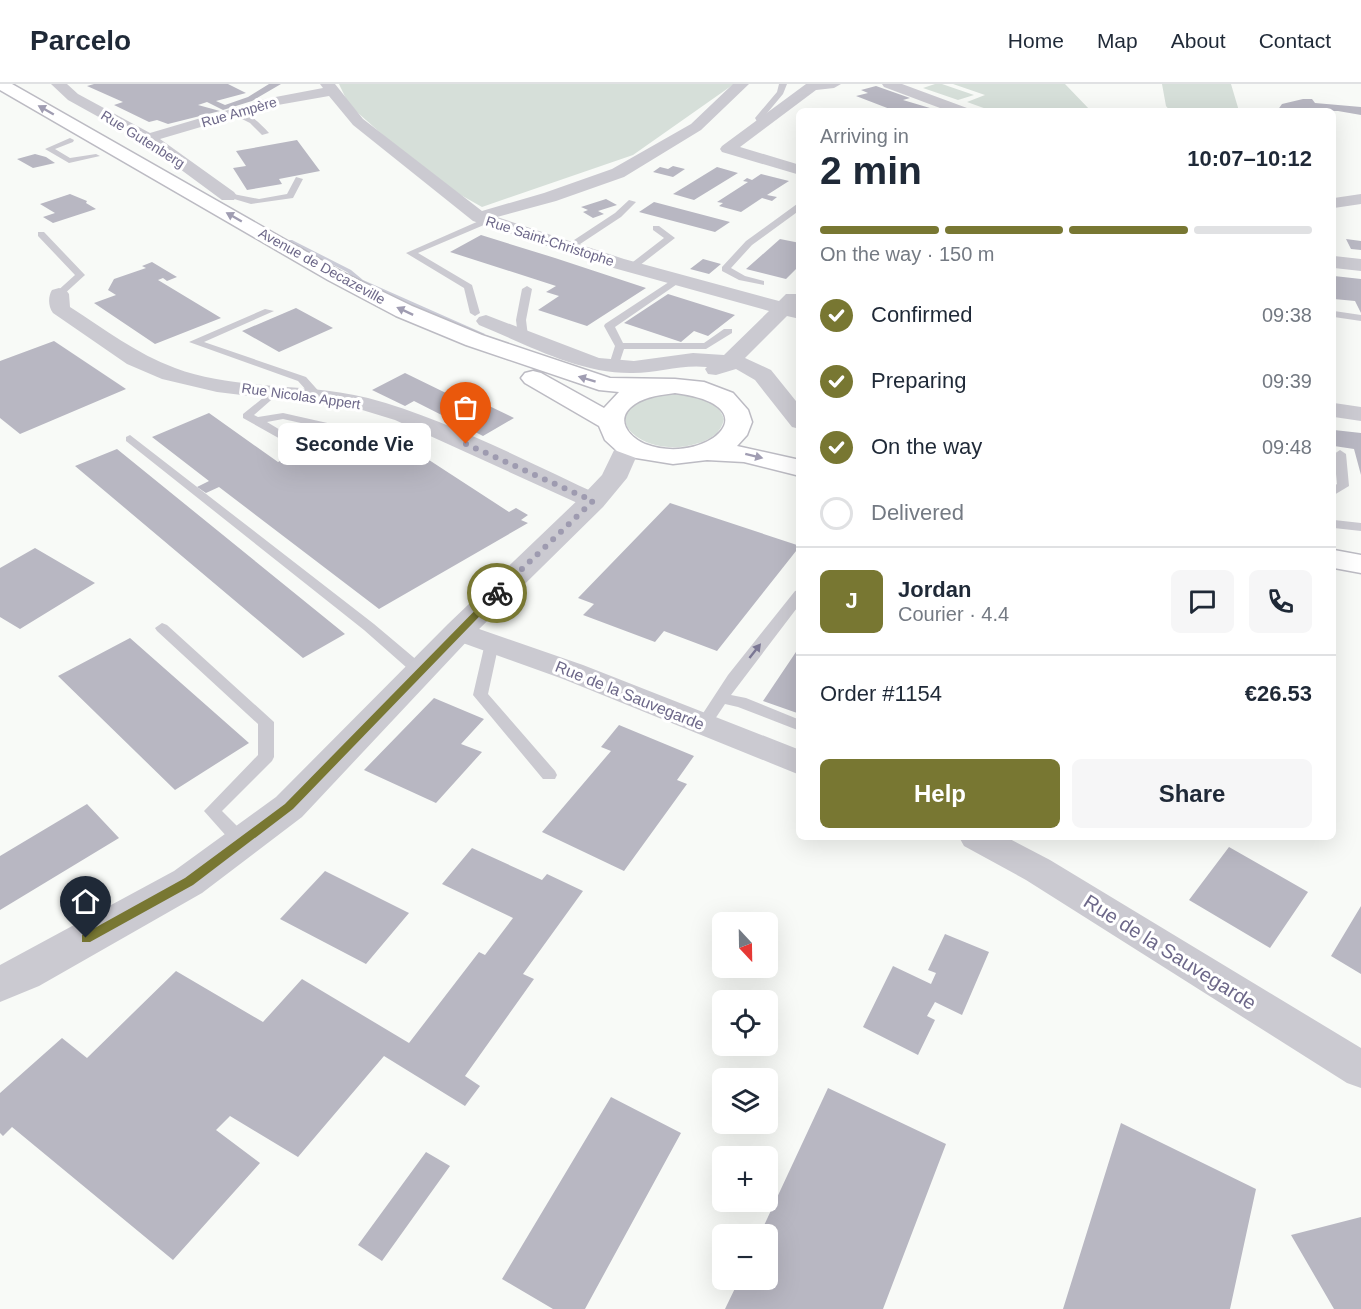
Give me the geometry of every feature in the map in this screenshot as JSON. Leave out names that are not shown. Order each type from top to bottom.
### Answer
[{"type":"main road","name":"Avenue de Decazeville","points":[[1,84],[335,276],[404,311],[484,344],[608,385],[666,386]]},
{"type":"main road","name":"Avenue de Decazeville","points":[[0,101],[360,311],[426,341],[540,380],[609,421]]},
{"type":"main road","points":[[796,449],[758,435],[741,419],[735,406],[722,396],[692,387],[666,386],[644,390],[626,398],[614,408],[609,421],[614,435],[628,446],[663,456],[685,456],[707,452],[744,454],[796,467]]},
{"type":"main road","points":[[707,452],[732,438],[737,432],[741,419]]},
{"type":"main road","points":[[1336,559],[1361,564]]},
{"type":"main road","points":[[1336,574],[1361,579]]},
{"type":"street","name":"Rue Gutenberg","points":[[58,84],[73,98],[148,138],[228,196]]},
{"type":"street","points":[[484,219],[618,174],[696,127],[742,84]]},
{"type":"street","points":[[796,169],[728,149],[812,86],[834,84]]},
{"type":"street","points":[[889,84],[954,108]]},
{"type":"street","name":"Rue Ampère","points":[[148,138],[329,87]]},
{"type":"street","name":"Rue Saint-Christophe","points":[[329,87],[358,122],[484,219],[568,248],[791,311]]},
{"type":"street","points":[[1336,203],[1361,199]]},
{"type":"street","points":[[1336,262],[1361,265]]},
{"type":"street","name":"Rue Nicolas Appert","points":[[59,294],[60,309],[135,359],[170,374],[217,385],[361,403],[403,415],[604,489]]},
{"type":"street","points":[[692,387],[704,376],[728,363],[791,311]]},
{"type":"street","points":[[480,317],[522,336],[596,364],[617,356],[634,367],[693,359],[741,363],[763,375],[796,417]]},
{"type":"street","points":[[722,396],[728,363]]},
{"type":"street","points":[[1336,410],[1361,414]]},
{"type":"street","points":[[604,489],[628,446]]},
{"type":"street","points":[[0,984],[189,882],[289,807],[459,631],[604,489],[663,456]]},
{"type":"street","name":"Rue de la Sauvegarde","points":[[459,631],[573,672],[796,761]]},
{"type":"street","name":"Rue de la Sauvegarde","points":[[982,840],[1038,870],[1361,1070]]},
{"type":"lane","points":[[762,123],[759,118],[780,92],[783,84]]},
{"type":"lane","points":[[237,113],[253,121],[265,133]]},
{"type":"lane","points":[[228,196],[243,201],[267,202],[290,196],[299,179]]},
{"type":"lane","points":[[568,248],[618,216],[632,202]]},
{"type":"lane","points":[[761,283],[742,278],[725,269],[733,258],[756,237],[796,209]]},
{"type":"lane","points":[[480,317],[469,287],[411,254],[484,219]]},
{"type":"lane","points":[[632,267],[670,238],[656,228]]},
{"type":"lane","points":[[41,234],[80,275],[59,294]]},
{"type":"lane","points":[[678,280],[609,326],[617,356],[648,344],[706,346],[728,331]]},
{"type":"lane","points":[[522,336],[521,320],[527,289]]},
{"type":"lane","points":[[269,311],[194,342],[302,380],[319,398]]},
{"type":"lane","points":[[1336,314],[1361,318]]},
{"type":"lane","points":[[274,392],[248,416],[291,441]]},
{"type":"lane","points":[[256,421],[282,416],[350,431]]},
{"type":"lane","points":[[130,439],[369,627],[420,671]]},
{"type":"lane","points":[[1336,490],[1343,486],[1340,454]]},
{"type":"lane","points":[[1336,524],[1361,527]]},
{"type":"lane","points":[[704,724],[733,678],[796,599]]},
{"type":"lane","points":[[162,628],[266,722],[266,757],[212,811],[242,842]]},
{"type":"lane","points":[[492,643],[480,695],[549,775]]},
{"type":"lane","points":[[720,698],[741,702],[796,724]]},
{"type":"shaded area","points":[[339,84],[734,84],[633,155],[482,207],[459,194],[384,136],[349,105]]},
{"type":"shaded area","points":[[942,84],[974,95],[958,100],[923,88]]},
{"type":"shaded area","points":[[953,84],[1065,84],[1088,108],[984,108],[967,102],[985,95]]},
{"type":"shaded area","points":[[1162,84],[1231,84],[1238,108],[1168,108]]},
{"type":"shaded area","points":[[670,393],[686,394],[709,401],[724,419],[718,432],[699,443],[677,447],[657,445],[641,439],[629,430],[625,419],[629,409],[644,399]]},
{"type":"building","points":[[94,84],[228,84],[246,93],[216,101],[225,105],[248,97],[269,84],[281,84],[252,101],[223,110],[207,102],[198,105],[220,111],[168,124],[157,120],[149,122],[114,105],[123,102],[87,86]]},
{"type":"building","points":[[876,86],[910,98],[903,100],[930,108],[887,108],[856,96],[868,93],[861,90]]},
{"type":"building","points":[[1312,99],[1315,103],[1361,107],[1361,115],[1336,111],[1336,108],[1279,108],[1282,104]]},
{"type":"building","points":[[297,140],[320,171],[279,179],[282,184],[247,190],[233,168],[246,166],[236,151]]},
{"type":"building","points":[[35,154],[55,163],[33,168],[17,159]]},
{"type":"building","points":[[673,166],[685,169],[673,177],[653,172],[660,167],[668,169]]},
{"type":"building","points":[[717,167],[738,173],[694,200],[673,194]]},
{"type":"building","points":[[761,174],[789,181],[767,195],[777,197],[772,201],[762,198],[741,212],[719,206],[723,203],[717,202],[748,182],[743,181],[747,178],[752,180]]},
{"type":"building","points":[[70,194],[87,201],[86,203],[96,209],[53,223],[43,217],[55,213],[40,204]]},
{"type":"building","points":[[606,199],[617,205],[598,211],[604,214],[593,218],[583,212],[588,210],[581,207]]},
{"type":"building","points":[[654,202],[730,222],[715,232],[639,212]]},
{"type":"building","points":[[481,235],[646,288],[587,326],[538,310],[559,296],[546,292],[556,286],[450,252]]},
{"type":"building","points":[[780,239],[796,242],[796,269],[786,279],[746,269]]},
{"type":"building","points":[[1346,239],[1361,241],[1361,250],[1351,249]]},
{"type":"building","points":[[703,259],[721,264],[709,274],[690,269]]},
{"type":"building","points":[[152,262],[177,277],[167,281],[163,278],[158,280],[221,318],[155,344],[94,303],[116,295],[108,290],[114,279],[146,268],[142,266]]},
{"type":"building","points":[[1336,276],[1361,279],[1361,313],[1355,301],[1336,299]]},
{"type":"building","points":[[668,294],[735,315],[708,336],[694,331],[681,342],[624,323]]},
{"type":"building","points":[[296,308],[333,328],[279,352],[242,331]]},
{"type":"building","points":[[54,341],[126,389],[20,434],[0,418],[0,361]]},
{"type":"building","points":[[405,373],[448,394],[456,390],[514,418],[483,436],[414,401],[405,406],[372,390]]},
{"type":"building","points":[[209,413],[278,462],[317,444],[336,459],[389,434],[509,512],[516,508],[528,515],[521,520],[528,523],[379,609],[219,487],[206,493],[197,487],[209,481],[152,437]]},
{"type":"building","points":[[1336,430],[1361,433],[1361,475],[1354,449],[1336,446]]},
{"type":"building","points":[[117,449],[345,634],[303,658],[75,466]]},
{"type":"building","points":[[670,503],[796,545],[796,551],[717,651],[664,631],[655,642],[583,615],[594,604],[578,598]]},
{"type":"building","points":[[35,548],[95,583],[20,629],[0,617],[0,568]]},
{"type":"building","points":[[130,638],[249,743],[175,790],[58,676]]},
{"type":"building","points":[[796,652],[796,713],[763,701]]},
{"type":"building","points":[[434,698],[484,719],[461,744],[482,752],[436,803],[364,770]]},
{"type":"building","points":[[619,725],[694,756],[677,780],[687,784],[624,871],[542,832],[611,751],[601,747]]},
{"type":"building","points":[[87,804],[119,838],[0,910],[0,856]]},
{"type":"building","points":[[1229,847],[1308,892],[1270,948],[1189,900]]},
{"type":"building","points":[[472,848],[542,880],[547,874],[583,891],[523,974],[534,979],[465,1076],[480,1086],[465,1106],[384,1056],[298,1157],[230,1116],[216,1130],[260,1163],[173,1260],[12,1127],[3,1136],[0,1133],[0,1093],[62,1038],[87,1058],[176,971],[263,1022],[302,979],[409,1043],[479,952],[485,955],[513,918],[442,884]]},
{"type":"building","points":[[325,871],[409,913],[366,964],[280,919]]},
{"type":"building","points":[[1361,906],[1361,974],[1331,956]]},
{"type":"building","points":[[945,934],[989,952],[962,1015],[935,1002],[927,1016],[935,1020],[918,1055],[863,1027],[893,966],[931,984],[936,973],[928,970]]},
{"type":"building","points":[[828,1088],[946,1144],[883,1309],[725,1309],[734,1290],[778,1290],[778,1224],[765,1224],[770,1212],[778,1212],[778,1195]]},
{"type":"building","points":[[611,1097],[681,1133],[585,1309],[553,1309],[502,1279]]},
{"type":"building","points":[[1121,1123],[1256,1189],[1230,1309],[1063,1309]]},
{"type":"building","points":[[426,1152],[450,1166],[382,1261],[358,1245]]},
{"type":"building","points":[[1361,1217],[1361,1309],[1334,1309],[1291,1235]]},
{"type":"waterway","points":[[290,241],[349,271],[361,281],[482,334]]},
{"type":"way so far","points":[[466,444],[593,501],[497,593]]},
{"type":"place","name":"Seconde Vie","points":[[466,444]]},
{"type":"route","points":[[86,938],[189,882],[289,807],[497,593]]}]
